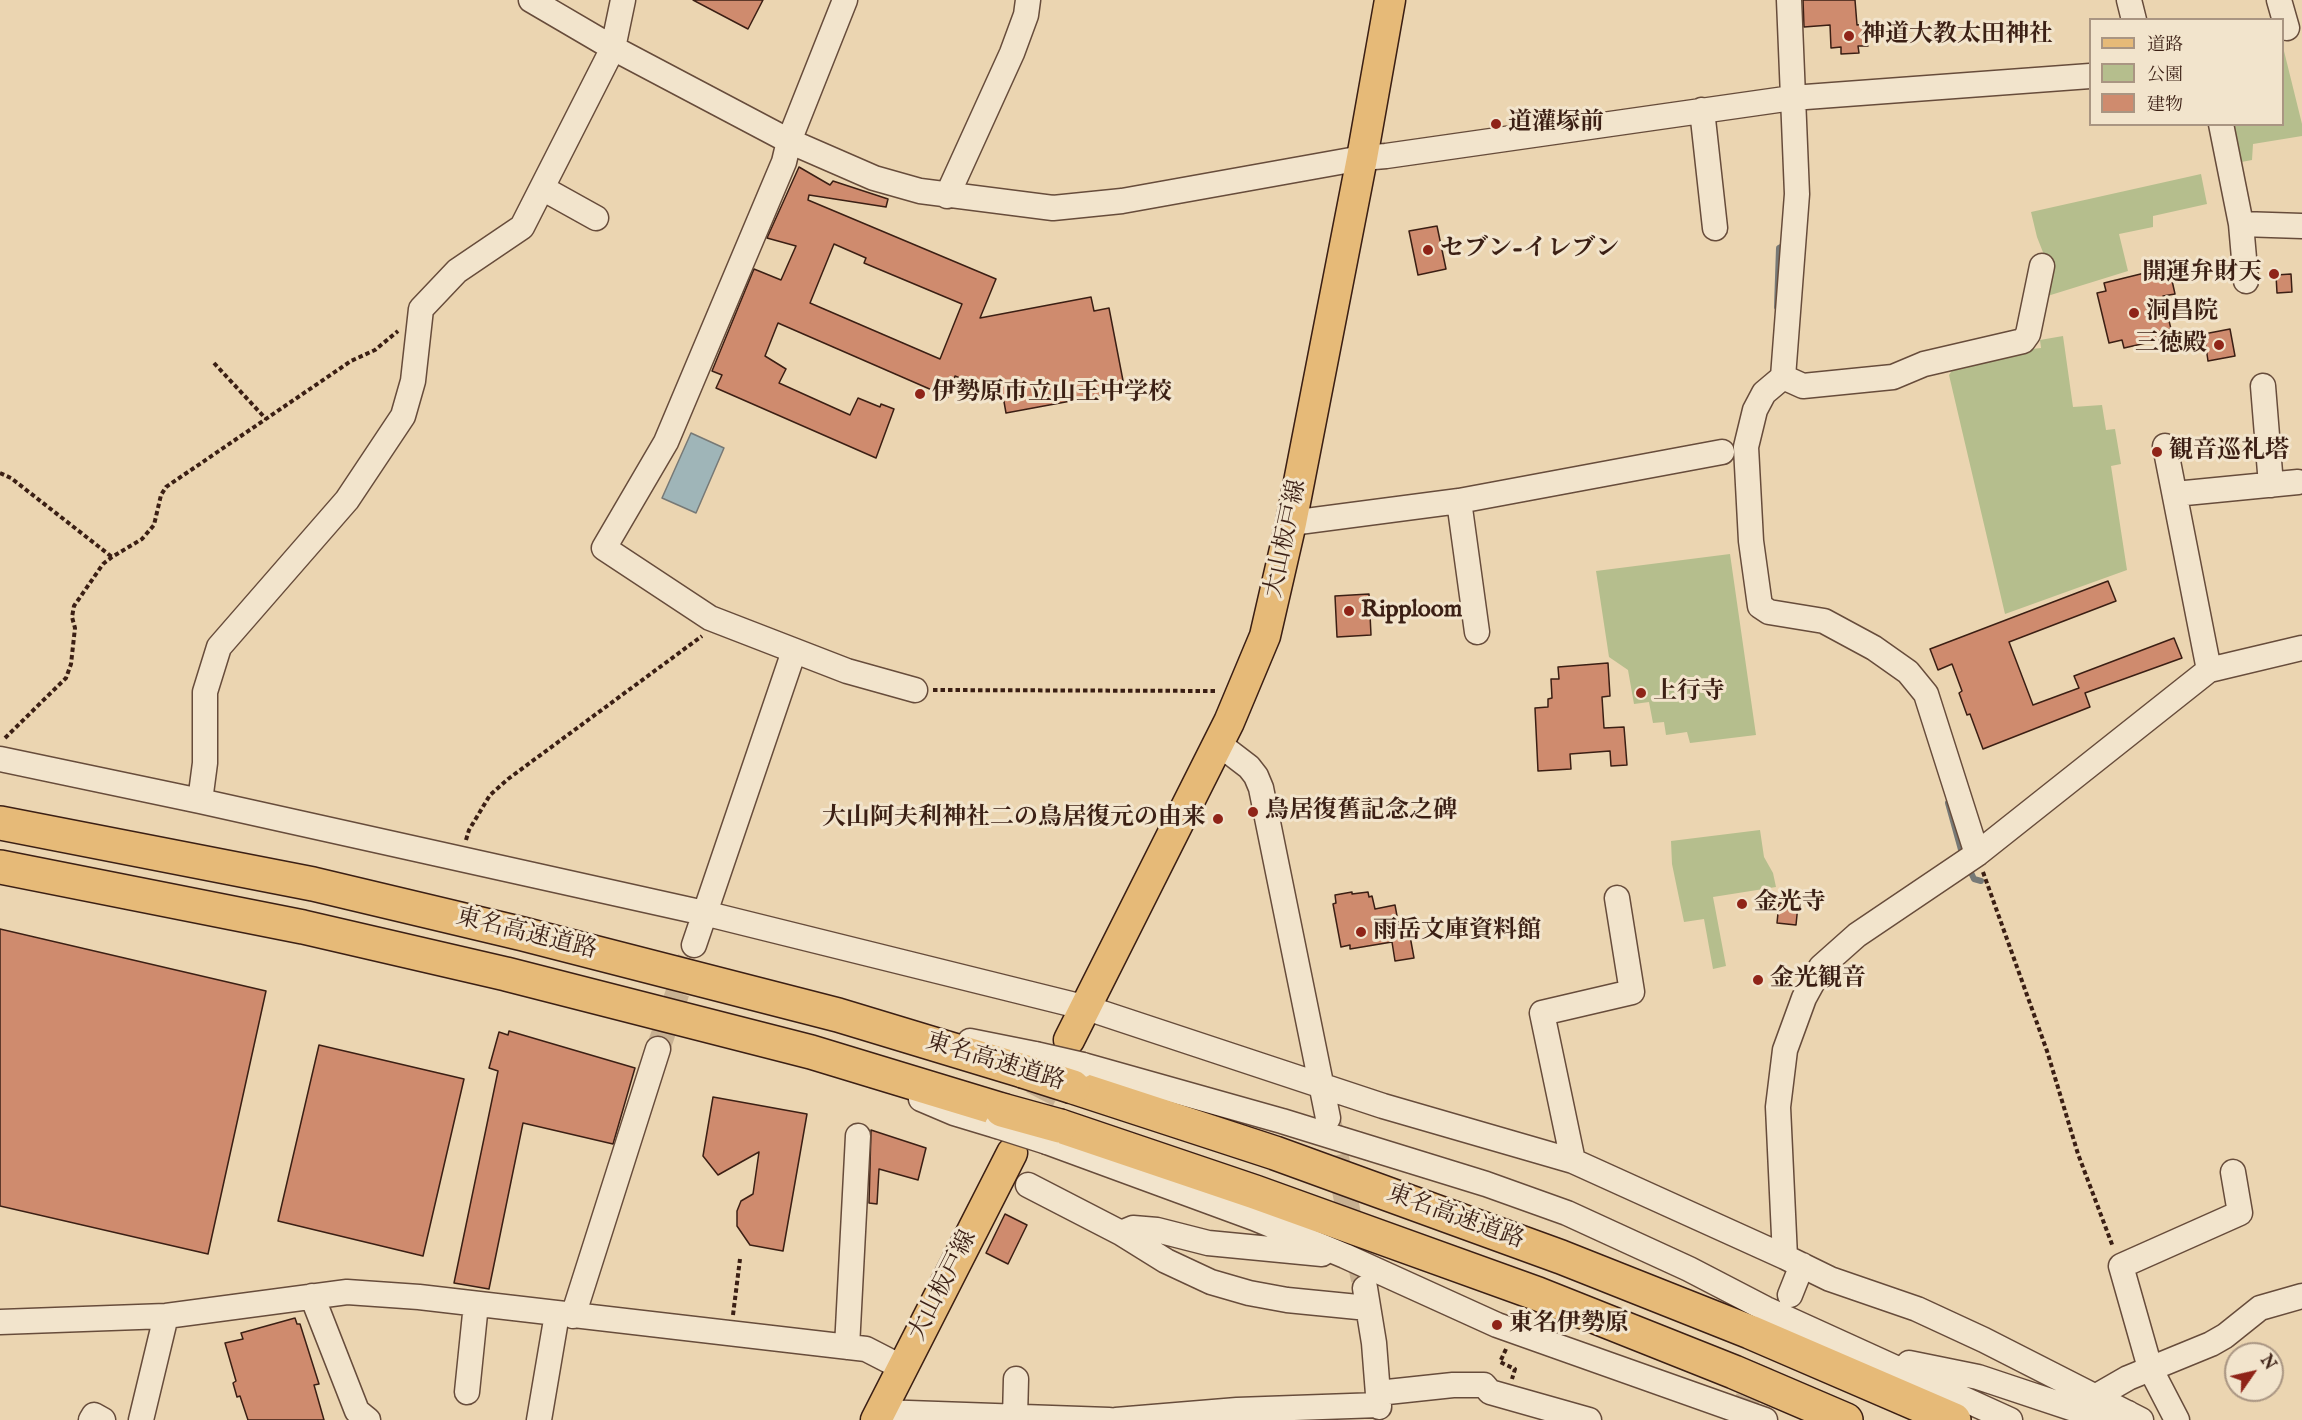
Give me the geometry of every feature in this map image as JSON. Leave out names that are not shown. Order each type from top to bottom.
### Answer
[{"type":"highway","name":"東名高速道路","points":[[0,824],[313,884],[535,937],[1029,1062],[1075,1064],[1275,1154],[1561,1257],[1750,1332],[1954,1420]]},
{"type":"highway","name":"東名高速道路","points":[[0,867],[303,927],[472,966],[811,1052],[1000,1118],[1255,1192],[1538,1294],[1734,1372],[1846,1420]]},
{"type":"main road","name":"大山板戸線","points":[[1075,1064],[1086,1008],[1219,744],[1244,691],[1265,636],[1291,523],[1362,158],[1390,0]]},
{"type":"main road","name":"大山板戸線","points":[[893,1416],[903,1368],[1012,1153]]},
{"type":"street","points":[[531,0],[613,48],[789,141],[874,178],[947,196],[1053,208],[1122,201],[1362,158],[1792,98],[2089,76]]},
{"type":"street","points":[[200,801],[205,763],[205,692],[219,647],[347,500],[403,416],[413,381],[421,309],[457,271],[522,227],[613,48],[623,0]]},
{"type":"street","points":[[844,0],[789,141],[784,162],[666,442],[604,548],[710,618],[847,671],[915,690]]},
{"type":"street","points":[[947,196],[1012,53],[1026,15],[1028,0]]},
{"type":"street","points":[[1789,0],[1797,194],[1783,377],[1764,393],[1736,449],[1760,606],[1769,612],[1824,621],[1874,648],[1908,672],[1926,694],[1969,860]]},
{"type":"street","points":[[2129,0],[2134,18]]},
{"type":"street","points":[[2279,0],[2290,27]]},
{"type":"street","points":[[1702,110],[1715,228]]},
{"type":"street","points":[[2221,126],[2241,224],[2246,281]]},
{"type":"street","points":[[542,188],[596,218]]},
{"type":"street","points":[[2241,224],[2302,226]]},
{"type":"street","points":[[1783,377],[1803,386],[1893,377],[1924,364],[2023,341],[2028,334],[2042,266]]},
{"type":"street","points":[[2263,386],[2271,485]]},
{"type":"street","points":[[2165,446],[2209,670]]},
{"type":"street","points":[[1291,523],[1460,501],[1736,449]]},
{"type":"street","points":[[2175,494],[2298,482]]},
{"type":"street","points":[[1460,501],[1477,632]]},
{"type":"street","points":[[1790,1295],[1793,1261],[1778,1107],[1785,1050],[1804,998],[1821,967],[1838,950],[1969,860],[2209,670],[2302,648]]},
{"type":"street","points":[[694,945],[795,651]]},
{"type":"street","points":[[1219,744],[1249,766],[1261,789],[1328,1118]]},
{"type":"street","points":[[0,759],[704,913],[1086,1008],[1383,1106],[1573,1161],[1830,1279],[1936,1318],[2134,1417]]},
{"type":"street","points":[[1573,1161],[1542,1013],[1632,992],[1617,898]]},
{"type":"street","points":[[545,1410],[565,1315],[658,1048]]},
{"type":"street","points":[[1075,1064],[1294,1125],[1486,1184],[1567,1213],[1689,1269],[1766,1309],[2010,1420]]},
{"type":"street","points":[[1053,1134],[1345,1256],[1497,1325],[1765,1420]]},
{"type":"street","points":[[847,1347],[858,1136]]},
{"type":"street","points":[[2177,1420],[2151,1368],[2121,1266],[2240,1213],[2234,1172]]},
{"type":"street","points":[[1028,1185],[1122,1233],[1166,1261],[1210,1282],[1249,1293],[1287,1300],[1367,1298],[1379,1406]]},
{"type":"street","points":[[1122,1233],[1133,1228],[1157,1230],[1208,1244],[1345,1256]]},
{"type":"street","points":[[0,1322],[166,1316],[347,1292],[476,1304],[866,1349],[903,1368]]},
{"type":"street","points":[[312,1296],[357,1411],[374,1418]]},
{"type":"street","points":[[2095,1397],[2128,1378],[2225,1336],[2260,1308],[2302,1296]]},
{"type":"street","points":[[467,1392],[476,1304]]},
{"type":"street","points":[[141,1420],[166,1316]]},
{"type":"street","points":[[1869,1355],[1978,1377],[2101,1418],[2134,1417]]},
{"type":"street","points":[[1016,1378],[1016,1418]]},
{"type":"street","points":[[1116,1420],[1237,1410],[1379,1406],[1453,1385],[1484,1385],[1490,1392],[1589,1420]]},
{"type":"street","points":[[893,1416],[1109,1420]]},
{"type":"path","points":[[0,748],[5,739],[66,678],[71,664],[75,628],[72,617],[74,606],[104,564],[112,556],[141,539],[154,525],[161,495],[166,487],[351,361],[375,350],[414,317],[420,316]]},
{"type":"path","points":[[214,363],[266,419]]},
{"type":"path","points":[[0,473],[11,478],[112,556]]},
{"type":"path","points":[[460,858],[469,830],[490,795],[502,784],[722,622]]},
{"type":"path","points":[[915,690],[1244,691]]},
{"type":"path","points":[[1969,860],[2001,927],[2047,1051],[2078,1154],[2121,1266]]},
{"type":"path","points":[[730,1334],[740,1259]]},
{"type":"path","points":[[1506,1396],[1515,1369],[1500,1362],[1507,1346]]},
{"type":"green space","points":[[2284,51],[2302,124],[2302,136],[2253,144],[2252,160],[2236,163],[2230,126],[2284,126]]},
{"type":"green space","points":[[2201,174],[2207,204],[2153,216],[2153,227],[2119,234],[2128,271],[2041,298],[2048,265],[2037,237],[2031,212]]},
{"type":"green space","points":[[2063,336],[2073,407],[2102,405],[2106,430],[2115,429],[2121,464],[2111,466],[2127,570],[2005,614],[1949,375],[1955,366],[2013,351],[2041,348],[2040,340]]},
{"type":"green space","points":[[1730,554],[1756,735],[1690,743],[1687,732],[1666,735],[1664,722],[1653,723],[1649,702],[1634,704],[1628,670],[1609,657],[1596,571]]},
{"type":"green space","points":[[1760,830],[1764,857],[1773,873],[1776,887],[1713,897],[1726,966],[1713,969],[1704,919],[1684,922],[1672,864],[1671,841]]},
{"type":"water","points":[[691,433],[724,448],[696,513],[662,498]]},
{"type":"building","points":[[693,0],[763,0],[748,29]]},
{"type":"building","points":[[1803,0],[1855,0],[1857,25],[1867,24],[1868,46],[1858,46],[1859,53],[1841,54],[1841,47],[1831,48],[1830,25],[1804,27]]},
{"type":"building","points":[[799,167],[830,185],[833,181],[888,199],[886,207],[809,195],[808,200],[996,279],[980,318],[1091,297],[1094,311],[1109,308],[1125,391],[1006,413],[1003,396],[955,376],[948,397],[778,323],[765,356],[786,369],[779,383],[850,415],[858,398],[880,407],[881,404],[894,409],[876,458],[716,388],[722,375],[712,371],[754,269],[781,280],[796,246],[767,238]],"holes":[[[834,244],[866,258],[864,263],[962,304],[940,359],[810,303]]]},
{"type":"building","name":"セブン-イレブン","points":[[1437,226],[1446,269],[1418,275],[1409,231]]},
{"type":"building","name":"洞昌院","points":[[2169,267],[2175,294],[2163,296],[2171,329],[2157,332],[2159,340],[2124,348],[2122,340],[2109,343],[2097,293],[2106,291],[2104,283]]},
{"type":"building","points":[[2291,274],[2292,292],[2277,293],[2276,275]]},
{"type":"building","name":"三徳殿","points":[[2230,329],[2235,356],[2208,361],[2204,334]]},
{"type":"building","points":[[2108,581],[2116,601],[2009,642],[2033,705],[2079,688],[2074,676],[2174,638],[2182,658],[2085,693],[2090,707],[1983,749],[1970,714],[1967,715],[1959,693],[1962,691],[1952,664],[1938,670],[1930,649]]},
{"type":"building","points":[[1369,594],[1371,635],[1337,637],[1335,596]]},
{"type":"building","points":[[1608,663],[1610,696],[1602,697],[1604,728],[1624,727],[1627,765],[1611,766],[1610,751],[1570,754],[1571,769],[1538,771],[1535,708],[1548,707],[1548,699],[1552,698],[1551,679],[1559,679],[1558,667]]},
{"type":"building","points":[[1352,892],[1352,894],[1368,892],[1369,897],[1372,896],[1375,909],[1395,905],[1401,938],[1410,936],[1414,958],[1395,961],[1392,942],[1350,949],[1350,945],[1341,947],[1333,904],[1336,903],[1335,895]]},
{"type":"building","points":[[1779,903],[1798,905],[1796,925],[1777,923]]},
{"type":"building","points":[[0,929],[266,991],[208,1254],[0,1206]]},
{"type":"building","points":[[509,1031],[635,1068],[613,1144],[523,1123],[489,1289],[454,1283],[498,1071],[489,1068],[499,1032],[508,1035]]},
{"type":"building","points":[[319,1045],[464,1079],[423,1256],[278,1221]]},
{"type":"building","points":[[713,1097],[807,1114],[783,1251],[750,1245],[737,1226],[737,1211],[741,1201],[753,1194],[759,1152],[718,1175],[703,1156]]},
{"type":"building","points":[[871,1130],[926,1148],[918,1180],[879,1169],[877,1204],[869,1203]]},
{"type":"building","points":[[1005,1214],[1027,1225],[1008,1264],[986,1253]]},
{"type":"building","points":[[295,1318],[297,1324],[300,1324],[319,1384],[314,1385],[324,1420],[248,1420],[240,1396],[237,1397],[233,1383],[236,1381],[225,1343],[243,1339],[241,1333]]},
{"type":"waterway","points":[[1777,307],[1779,248],[1783,246],[1783,241]]},
{"type":"waterway","points":[[1948,803],[1963,857]]},
{"type":"waterway","points":[[1968,866],[1974,879],[1981,881]]},
{"type":"tunnel","points":[[658,1049],[694,945]]},
{"type":"tunnel","points":[[1019,1139],[1060,1059]]},
{"type":"tunnel","points":[[1329,1120],[1363,1280]]},
{"type":"tunnel","points":[[1739,1420],[1776,1328]]},
{"type":"place","name":"神道大教太田神社","points":[[1849,36]]},
{"type":"place","name":"道灌塚前","points":[[1496,124]]},
{"type":"place","name":"セブン-イレブン","points":[[1428,250]]},
{"type":"place","name":"開運弁財天","points":[[2274,274]]},
{"type":"place","name":"洞昌院","points":[[2134,313]]},
{"type":"place","name":"三徳殿","points":[[2219,345]]},
{"type":"place","name":"伊勢原市立山王中学校","points":[[920,394]]},
{"type":"place","name":"観音巡礼塔","points":[[2157,452]]},
{"type":"place","name":"Ripploom","points":[[1349,611]]},
{"type":"place","name":"上行寺","points":[[1641,693]]},
{"type":"place","name":"鳥居復舊記念之碑","points":[[1253,812]]},
{"type":"place","name":"大山阿夫利神社二の鳥居復元の由来","points":[[1218,819]]},
{"type":"place","name":"金光寺","points":[[1742,904]]},
{"type":"place","name":"雨岳文庫資料館","points":[[1361,932]]},
{"type":"place","name":"金光観音","points":[[1758,980]]},
{"type":"place","name":"東名伊勢原","points":[[1497,1325]]}]
